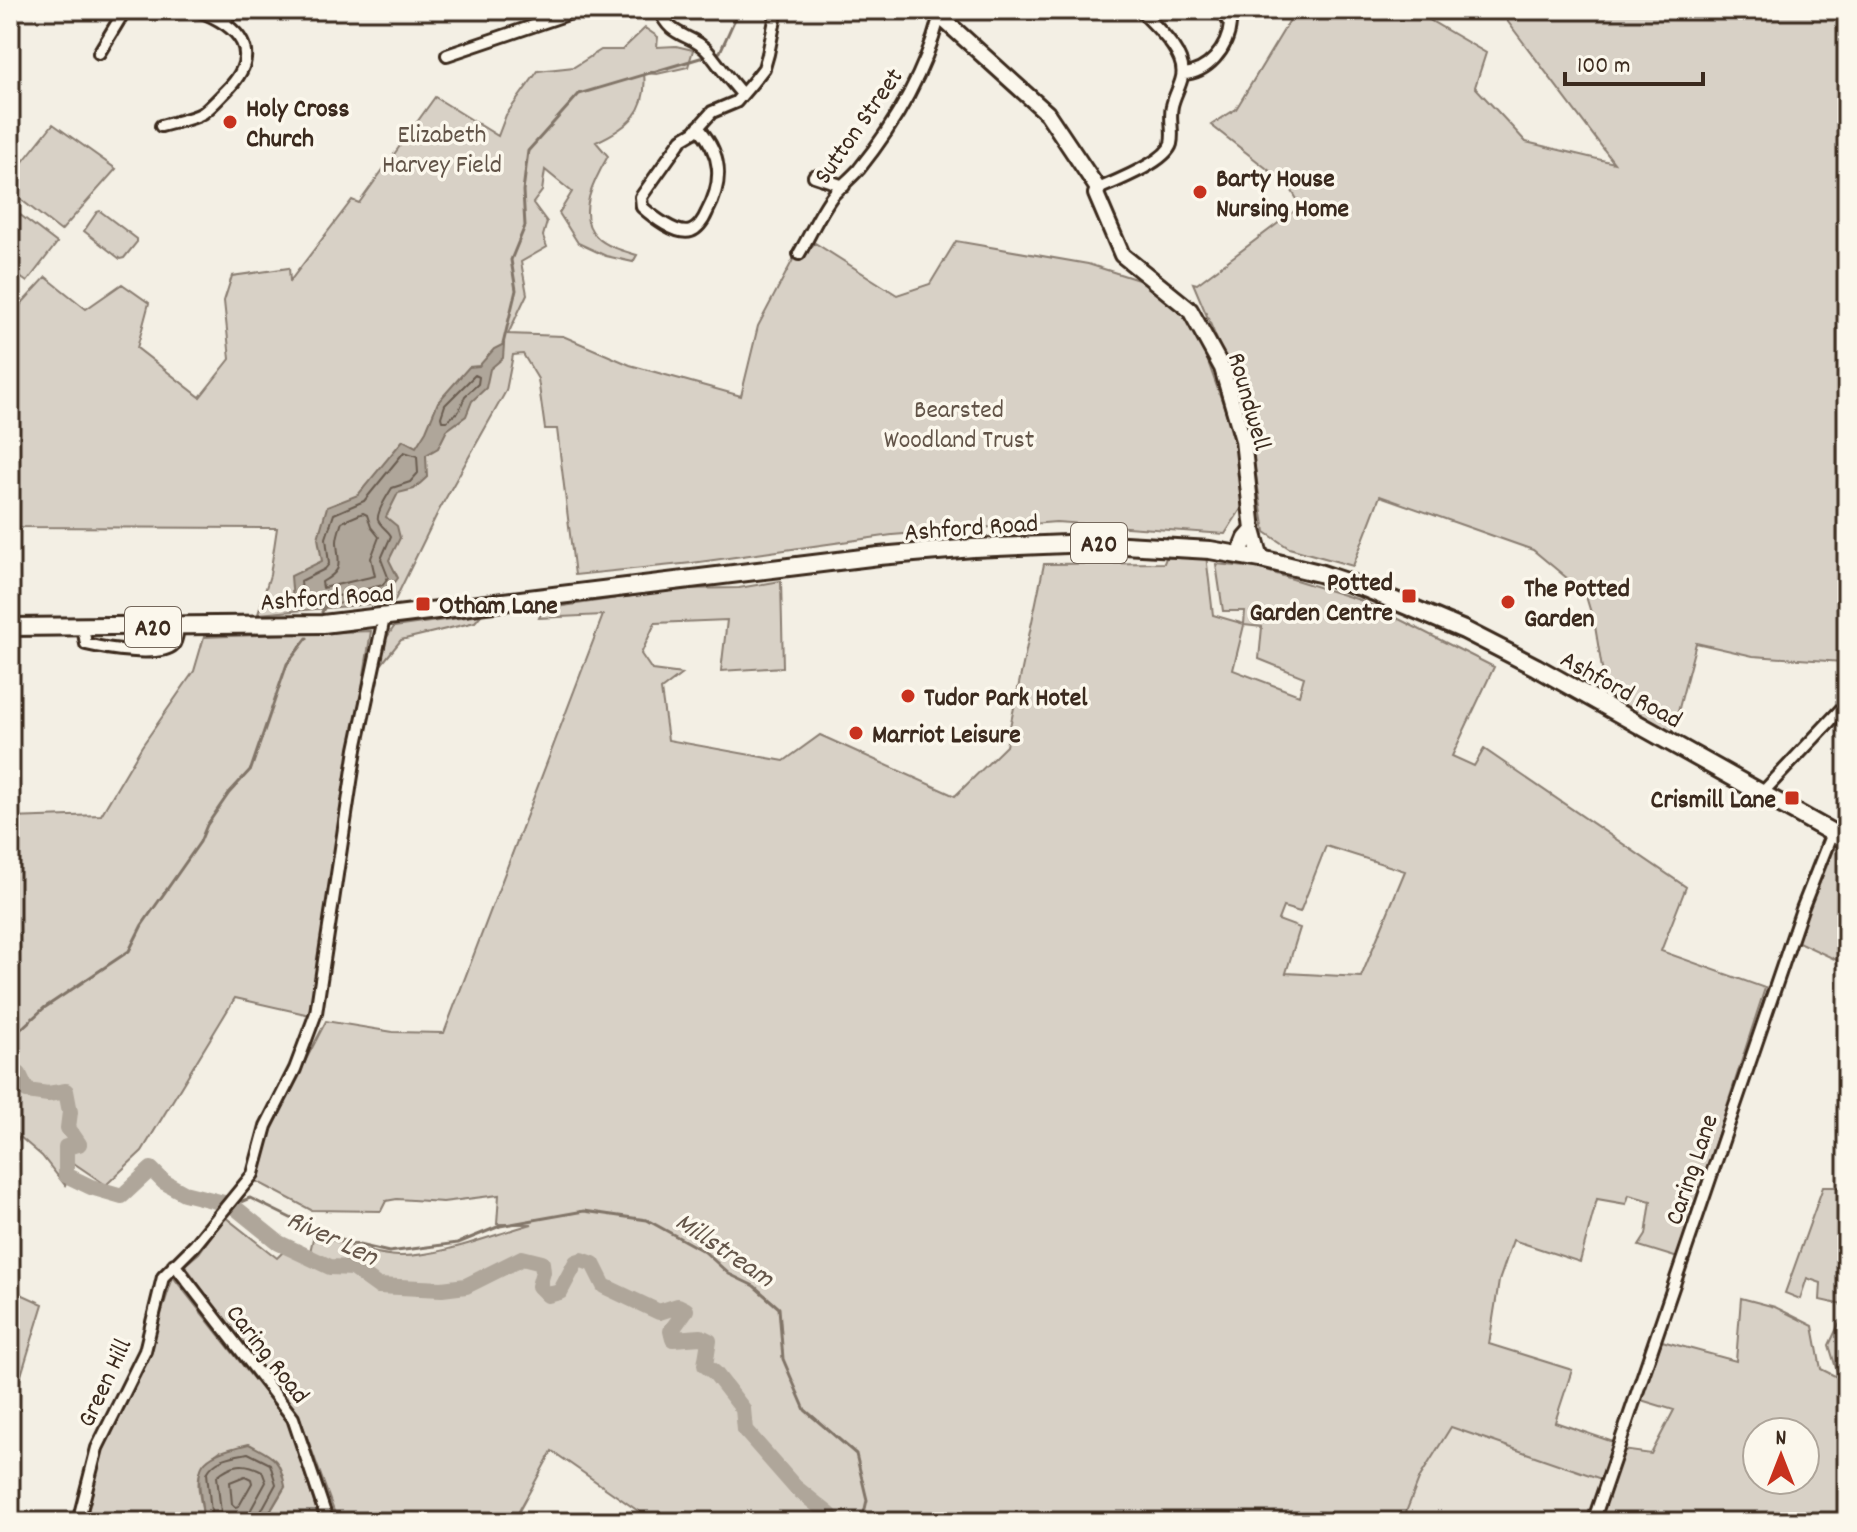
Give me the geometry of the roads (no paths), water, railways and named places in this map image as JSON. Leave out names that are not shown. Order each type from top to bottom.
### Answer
[{"type":"main road","name":"Ashford Road","points":[[10,627],[323,624],[879,556],[973,548],[1126,544],[1199,548],[1261,559],[1367,589],[1464,630],[1840,837]]},
{"type":"street","points":[[99,53],[125,10]]},
{"type":"street","points":[[161,126],[202,113],[239,77],[243,68],[244,48],[236,32],[224,21],[197,10]]},
{"type":"street","points":[[224,21],[234,10]]},
{"type":"street","points":[[447,55],[562,13],[580,10]]},
{"type":"street","points":[[660,10],[665,23],[710,53],[742,94]]},
{"type":"street","points":[[698,127],[714,148],[720,179],[713,202],[702,222],[691,231],[680,231],[642,207],[641,197],[682,139],[712,112],[736,102],[764,68],[777,10]]},
{"type":"street","points":[[1098,189],[1135,172],[1170,147],[1171,108],[1183,74],[1176,52],[1140,10]]},
{"type":"street","points":[[1183,74],[1205,68],[1225,41],[1230,24],[1221,10]]},
{"type":"street","name":"Sutton Street","points":[[799,254],[833,196],[896,118],[917,82],[931,48],[936,14]]},
{"type":"street","name":"Roundwell","points":[[936,14],[1047,113],[1098,189],[1096,194],[1122,255],[1190,310],[1222,368],[1243,440],[1253,530],[1261,559]]},
{"type":"street","points":[[814,176],[844,186]]},
{"type":"street","points":[[1239,555],[1253,530]]},
{"type":"street","points":[[174,1264],[195,1245],[253,1174],[266,1126],[295,1069],[316,1013],[356,749],[384,618]]},
{"type":"street","points":[[83,627],[86,644],[156,651],[175,642],[178,627]]},
{"type":"street","points":[[1762,793],[1847,703]]},
{"type":"street","name":"Caring Lane","points":[[1593,1522],[1802,909],[1840,837]]},
{"type":"street","name":"Green Hill","points":[[78,1522],[97,1448],[145,1351],[163,1277],[174,1264]]},
{"type":"street","name":"Caring Road","points":[[174,1264],[293,1418],[328,1522]]},
{"type":"water","points":[[504,344],[503,358],[490,369],[486,388],[472,401],[466,416],[447,430],[438,448],[426,455],[427,477],[414,489],[398,493],[386,517],[397,526],[400,538],[389,560],[398,578],[387,593],[325,607],[293,601],[291,576],[322,561],[318,538],[327,507],[358,495],[403,440],[416,447],[438,402],[469,367],[479,366],[494,349]]},
{"type":"water","points":[[249,1444],[274,1459],[281,1469],[285,1486],[264,1522],[204,1522],[199,1477],[201,1468],[216,1454]]},
{"type":"waterway","points":[[714,54],[720,52],[739,10]]},
{"type":"waterway","points":[[503,344],[516,290],[511,260],[525,226],[523,191],[528,151],[579,94],[707,56]]},
{"type":"waterway","points":[[322,612],[326,604]]},
{"type":"waterway","points":[[10,1039],[44,1008],[129,951],[142,925],[200,842],[207,825],[229,793],[251,769],[287,664],[307,638]]},
{"type":"waterway","name":"River Len","points":[[10,1079],[19,1074],[27,1091],[48,1094],[66,1091],[70,1112],[68,1128],[79,1144],[66,1147],[66,1175],[91,1187],[122,1196],[151,1169],[164,1182],[184,1193],[232,1205],[279,1243],[330,1267],[353,1268],[378,1286],[442,1289],[466,1286],[522,1258],[542,1263],[539,1286],[548,1295],[560,1292],[576,1262],[582,1260],[593,1264],[604,1286],[659,1312],[678,1306],[686,1310],[671,1331],[673,1339],[701,1337],[709,1341],[705,1365],[743,1409],[745,1430],[795,1487],[830,1515],[833,1522]]},
{"type":"waterway","name":"Millstream","points":[[233,1205],[250,1198],[319,1232],[389,1252],[458,1243],[500,1226],[584,1211],[647,1220],[705,1252],[729,1274],[754,1286],[779,1308],[783,1359],[805,1410],[856,1454],[867,1500],[862,1522]]},
{"type":"place","name":"Holy Cross Church","points":[[230,122]]},
{"type":"place","name":"Barty House Nursing Home","points":[[1200,192]]},
{"type":"place","name":"Potted Garden Centre","points":[[1409,596]]},
{"type":"place","name":"The Potted Garden","points":[[1508,602]]},
{"type":"place","name":"Otham Lane","points":[[423,604]]},
{"type":"place","name":"Tudor Park Hotel","points":[[908,696]]},
{"type":"place","name":"Marriot Leisure","points":[[856,733]]},
{"type":"place","name":"Crismill Lane","points":[[1792,798]]},
{"type":"park label","name":"Elizabeth Harvey Field","points":[[442,148]]},
{"type":"park label","name":"Bearsted Woodland Trust","points":[[959,423]]}]
